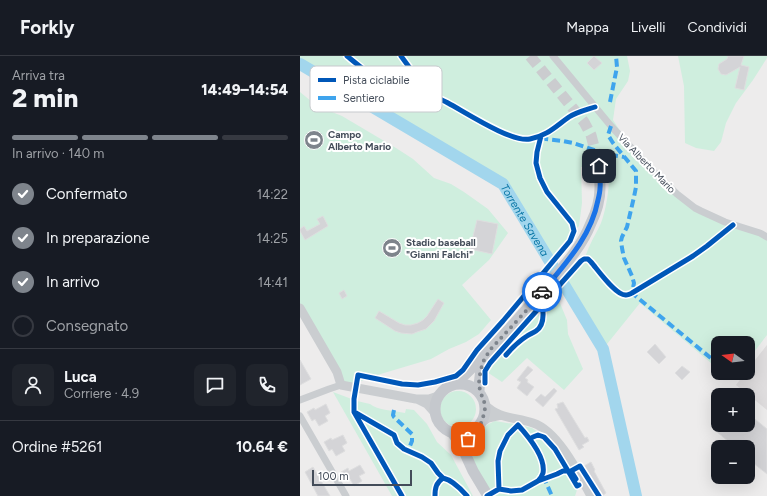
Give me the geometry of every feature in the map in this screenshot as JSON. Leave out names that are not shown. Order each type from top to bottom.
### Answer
[{"type":"main road","points":[[456,384],[526,311],[578,248],[586,234],[596,210],[600,189],[599,166]]},
{"type":"main road","points":[[480,392],[474,387],[462,383],[446,388],[438,396],[435,407],[437,419],[441,425],[452,432],[464,434],[470,432],[481,423],[485,411],[485,405],[480,392],[479,380],[484,360],[490,350]]},
{"type":"main road","points":[[452,432],[488,496]]},
{"type":"main road","points":[[467,459],[467,444],[470,432]]},
{"type":"street","name":"Via Alberto Mario","points":[[553,56],[611,126],[650,168],[677,194],[695,208],[725,222],[760,233],[767,237]]},
{"type":"street","points":[[300,308],[337,372],[341,385]]},
{"type":"street","points":[[300,400],[341,385],[423,401],[435,413]]},
{"type":"street","points":[[416,399],[429,399],[438,396]]},
{"type":"street","points":[[485,405],[494,413],[533,422],[547,430],[565,452],[591,496]]},
{"type":"street","points":[[481,423],[488,418],[501,415]]},
{"type":"street","points":[[300,416],[346,496]]},
{"type":"shaded area","points":[[767,345],[767,410],[755,400],[755,388],[740,388],[736,385],[740,380],[755,380],[755,360]]},
{"type":"green space","points":[[300,56],[627,56],[630,71],[628,81],[616,99],[613,120],[632,149],[695,208],[767,235],[767,335],[755,351],[755,336],[711,336],[711,363],[640,303],[603,349],[563,281],[584,258],[601,223],[608,194],[608,164],[581,167],[582,203],[579,226],[574,231],[570,241],[551,264],[503,184],[381,112],[442,112],[442,66],[310,66],[310,70],[300,64]]},
{"type":"green space","points":[[678,56],[767,56],[753,80],[736,103],[726,123],[721,142],[714,151],[696,148],[685,143],[684,86]]},
{"type":"green space","points":[[300,92],[310,100],[310,112],[332,112],[342,116],[396,148],[413,159],[434,178],[451,184],[488,209],[508,233],[489,260],[462,285],[491,320],[479,334],[431,359],[374,376],[343,388],[300,312]]},
{"type":"green space","points":[[553,291],[557,296],[567,320],[568,334],[583,369],[564,390],[527,358],[502,382],[487,372],[492,359]]},
{"type":"green space","points":[[461,391],[471,396],[475,402],[475,416],[471,422],[465,426],[455,427],[445,422],[441,416],[440,406],[445,396],[451,392]]},
{"type":"green space","points":[[333,392],[382,409],[405,413],[406,409],[414,410],[427,424],[437,442],[451,455],[473,496],[392,496]]},
{"type":"green space","points":[[495,421],[532,428],[541,434],[577,490],[575,496],[495,496],[476,466],[473,459],[472,450],[473,442],[478,434],[485,426]]},
{"type":"building","points":[[594,56],[602,63],[594,70],[587,63]]},
{"type":"building","points":[[728,56],[744,56],[741,65],[749,67],[744,90],[735,88],[740,67],[726,75],[721,74],[718,69],[719,64],[727,59]]},
{"type":"building","points":[[323,216],[328,226],[305,240],[300,229],[304,226],[307,231],[320,224],[317,219]]},
{"type":"building","points":[[477,220],[498,224],[492,254],[470,249]]},
{"type":"building","points":[[344,290],[347,296],[342,299],[339,293]]},
{"type":"building","points":[[438,299],[444,303],[434,321],[426,329],[412,334],[395,331],[375,318],[379,311],[405,325],[418,323],[427,316]]},
{"type":"building","points":[[655,344],[666,357],[659,364],[647,352]]},
{"type":"building","points":[[300,360],[311,379],[300,385]]},
{"type":"building","points":[[528,366],[533,370],[525,378],[528,380],[527,382],[534,387],[527,396],[517,388],[521,382],[517,380]]},
{"type":"building","points":[[682,366],[690,372],[682,380],[675,373]]},
{"type":"building","points":[[554,388],[557,391],[543,407],[535,400],[541,394],[545,397]]},
{"type":"building","points":[[563,402],[585,438],[587,437],[589,441],[582,445],[584,447],[579,450],[555,409],[558,408],[557,404]]},
{"type":"building","points":[[326,404],[330,413],[325,416],[328,421],[319,426],[315,419],[312,421],[307,412],[314,408],[315,410]]},
{"type":"building","points":[[755,419],[767,429],[767,474],[755,465],[755,440],[727,440],[717,432],[755,432]]},
{"type":"building","points":[[343,435],[347,443],[342,446],[345,451],[336,456],[332,449],[329,451],[324,442],[331,438],[332,440]]},
{"type":"building","points":[[591,462],[595,470],[594,471],[606,493],[602,496],[584,466]]},
{"type":"building","points":[[360,465],[365,473],[359,476],[362,481],[354,486],[350,479],[346,481],[341,472],[348,468],[349,471]]},
{"type":"building","points":[[313,467],[330,496],[318,496],[305,472]]},
{"type":"waterway","name":"Torrente Savena","points":[[300,64],[310,70]]},
{"type":"waterway","name":"Torrente Savena","points":[[381,112],[503,184],[603,349],[636,496]]},
{"type":"tunnel","points":[[530,56],[584,122],[591,135],[599,166]]},
{"type":"marked path","points":[[610,102],[617,67],[616,56]]},
{"type":"marked path","points":[[611,126],[608,135],[636,171],[636,187],[634,197],[627,227],[621,241],[624,258],[634,283],[632,293],[711,358]]},
{"type":"marked path","points":[[541,136],[546,139],[573,143],[606,154],[624,157]]},
{"type":"marked path","points":[[394,410],[394,417],[412,434],[412,441],[408,451]]},
{"type":"marked path","points":[[543,476],[552,496]]},
{"type":"cycle path","points":[[347,56],[360,66]]},
{"type":"cycle path","points":[[401,56],[408,66]]},
{"type":"cycle path","points":[[442,100],[501,132],[522,139],[530,139],[541,136],[572,115],[595,107]]},
{"type":"cycle path","points":[[402,496],[354,412],[354,399],[358,375],[402,384],[418,385],[456,376],[463,370],[477,350],[570,241],[574,231],[572,223],[547,192],[540,178],[536,163],[541,136]]},
{"type":"cycle path","points":[[485,383],[485,371],[490,363],[584,259],[588,259],[612,287],[622,294],[627,295],[693,256],[733,225]]},
{"type":"cycle path","points":[[506,355],[521,340],[536,331],[543,320],[542,306],[534,277]]},
{"type":"cycle path","points":[[356,413],[394,435],[397,443],[404,449],[431,463],[443,478]]},
{"type":"cycle path","points":[[499,489],[498,461],[500,451],[508,435],[518,425],[527,435],[542,460],[543,473],[538,481]]},
{"type":"cycle path","points":[[530,439],[538,435],[544,437],[555,449],[577,486],[579,485]]},
{"type":"cycle path","points":[[576,479],[571,471],[580,466],[599,496]]},
{"type":"cycle path","points":[[487,496],[499,489],[511,491],[522,490],[538,481],[563,471],[568,471]]},
{"type":"cycle path","points":[[435,496],[436,486],[443,478],[453,483],[467,496]]},
{"type":"way so far","points":[[468,439],[470,432],[481,423],[484,417],[485,405],[480,392],[479,380],[484,360],[490,350],[542,292]]},
{"type":"place","name":"Campo Alberto Mario","points":[[314,140]]},
{"type":"place","name":"Stadio baseball \"Gianni Falchi\"","points":[[392,248]]},
{"type":"route","points":[[542,292],[578,248],[591,224],[596,210],[600,189],[599,166]]}]
